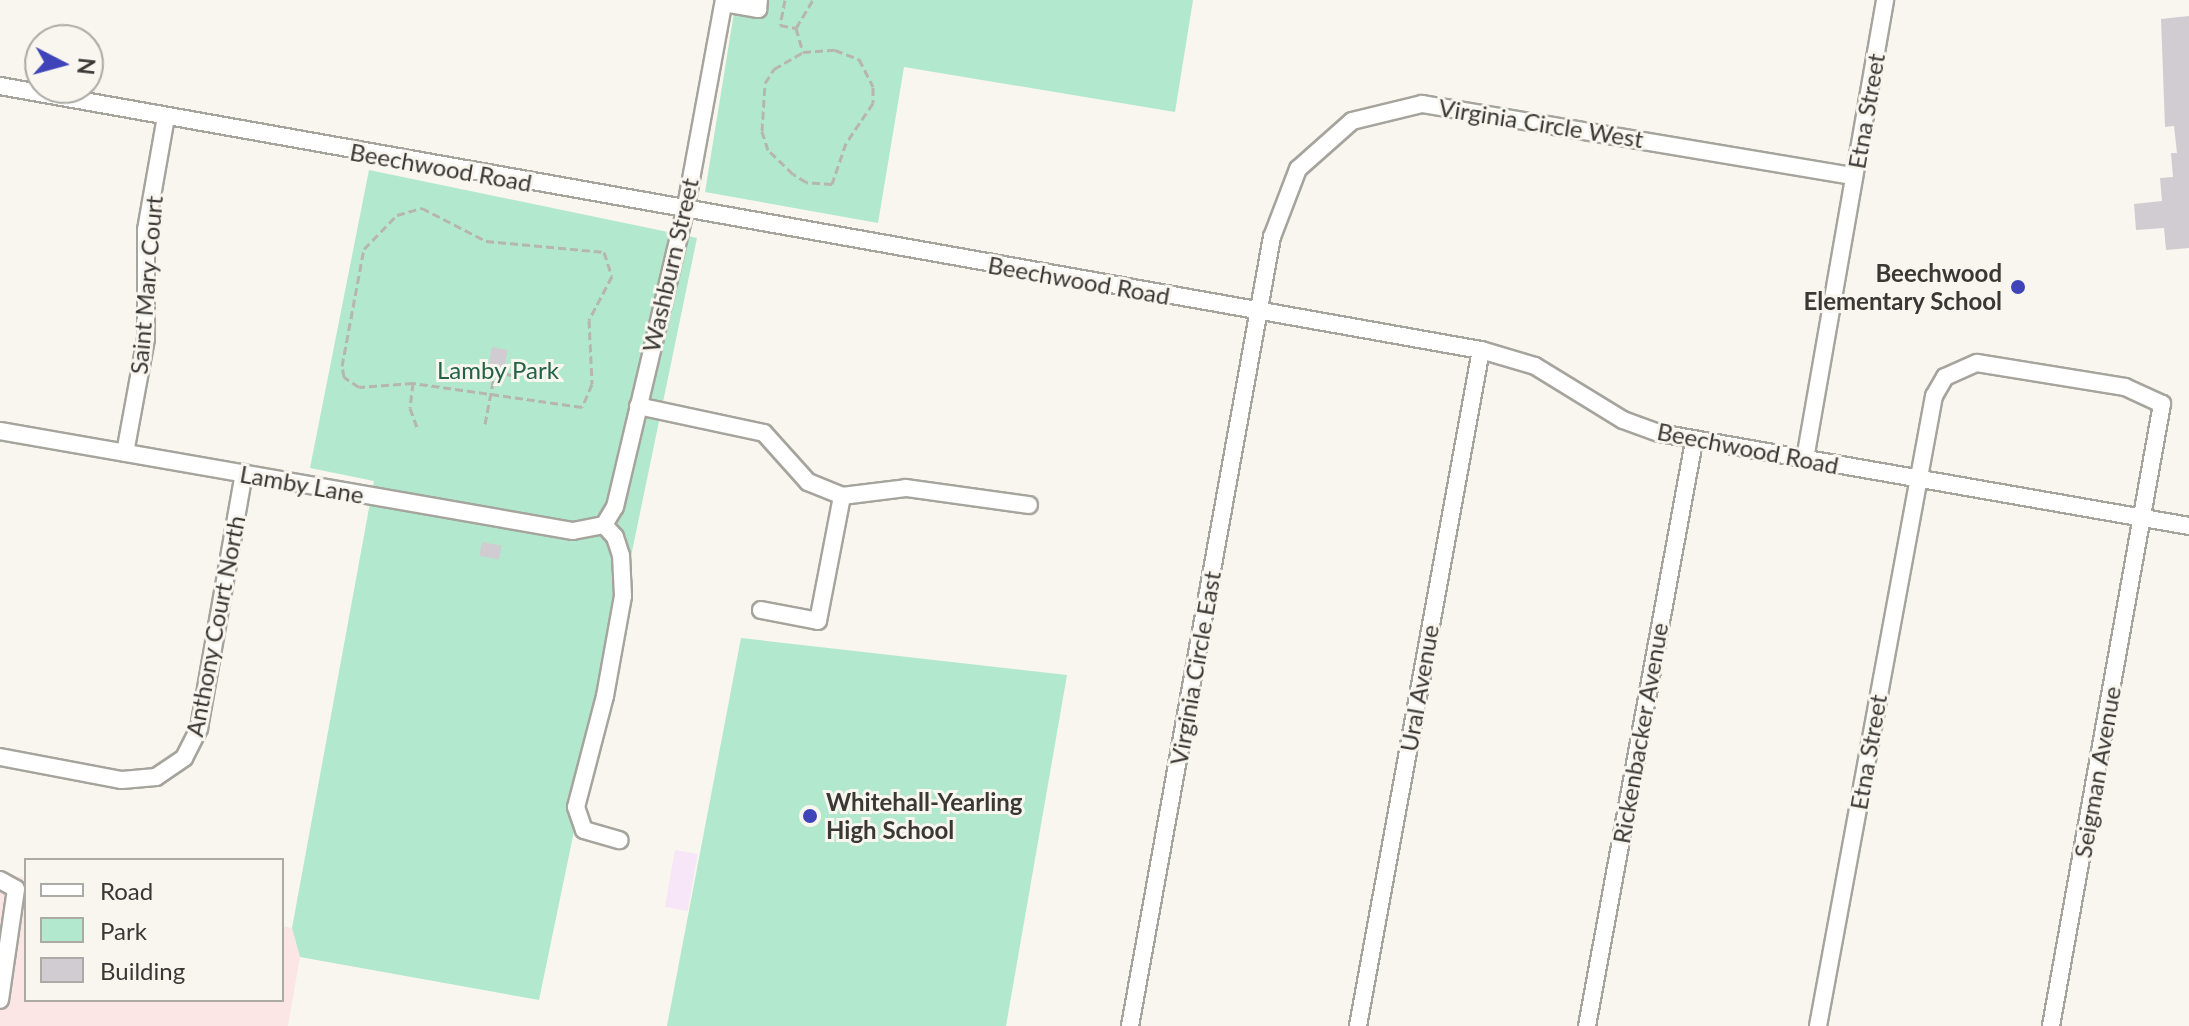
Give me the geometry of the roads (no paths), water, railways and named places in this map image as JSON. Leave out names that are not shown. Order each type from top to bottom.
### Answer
[{"type":"street","points":[[724,1],[758,9],[759,0]]},
{"type":"street","name":"Etna Street","points":[[1805,459],[1885,0]]},
{"type":"street","name":"Washburn Street","points":[[604,525],[615,507],[685,212],[724,1]]},
{"type":"street","name":"Beechwood Road","points":[[0,86],[685,212],[1481,350],[1535,366],[1623,420],[1694,441],[2189,526]]},
{"type":"street","name":"Virginia Circle West","points":[[1258,311],[1278,215],[1298,169],[1352,121],[1385,110],[1439,105],[1854,176]]},
{"type":"street","name":"Saint Mary Court","points":[[125,453],[146,339],[146,230],[166,117]]},
{"type":"street","name":"Virginia Circle East","points":[[1130,1026],[1258,311]]},
{"type":"street","name":"Ural Avenue","points":[[1358,1026],[1481,350]]},
{"type":"street","name":"Etna Street","points":[[1818,1026],[1934,396],[1959,367],[1977,363],[2125,387],[2162,404],[2142,517]]},
{"type":"street","points":[[638,406],[764,433],[808,482],[842,496],[906,488],[1029,505]]},
{"type":"street","name":"Lamby Lane","points":[[0,431],[573,531],[604,525]]},
{"type":"street","name":"Rickenbacker Avenue","points":[[1587,1026],[1694,441]]},
{"type":"street","name":"Anthony Court North","points":[[0,757],[122,780],[172,770],[199,728],[244,473]]},
{"type":"street","points":[[761,610],[818,621],[842,496]]},
{"type":"street","name":"Seigman Avenue","points":[[2051,1026],[2142,517]]},
{"type":"street","points":[[604,525],[615,537],[621,555],[623,596],[605,696],[576,807],[584,830],[620,840]]},
{"type":"street","points":[[0,880],[16,889],[5,927],[0,1000]]},
{"type":"place","name":"Beechwood Elementary School","points":[[2018,287]]},
{"type":"place","name":"Whitehall-Yearling High School","points":[[810,816]]},
{"type":"park label","name":"Lamby Park","points":[[498,370]]}]
